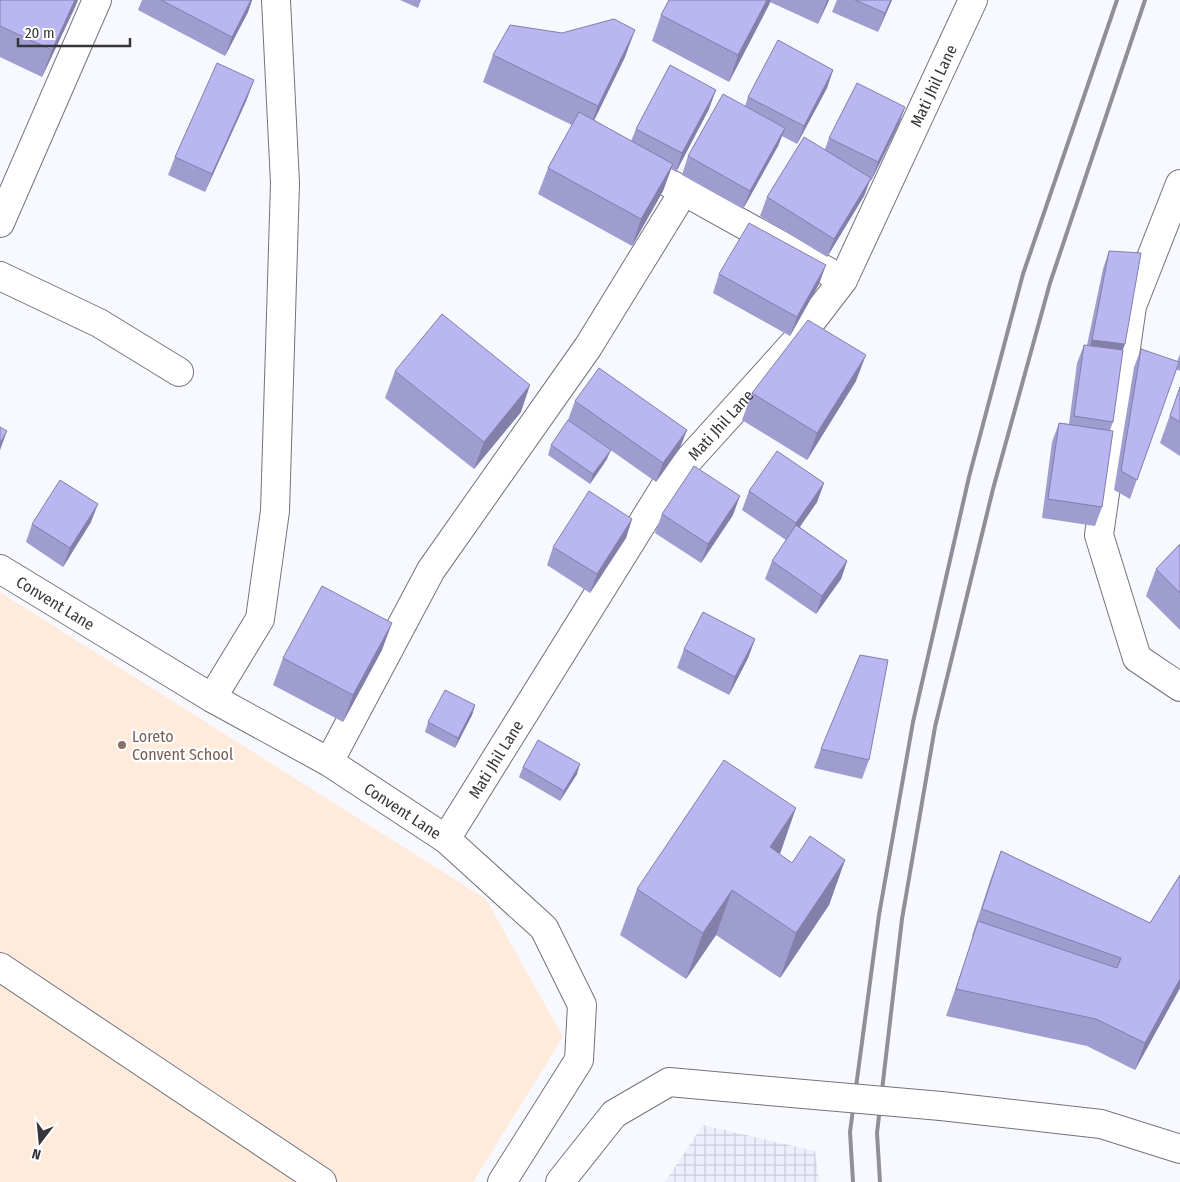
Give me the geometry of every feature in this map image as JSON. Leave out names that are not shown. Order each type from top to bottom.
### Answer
[{"type":"street","points":[[0,223],[97,0]]},
{"type":"street","points":[[212,698],[260,619],[275,511],[285,183],[276,0]]},
{"type":"street","name":"Mati Jhil Lane","points":[[446,839],[666,484],[797,340],[843,280],[973,0]]},
{"type":"street","points":[[611,151],[843,280]]},
{"type":"street","points":[[1180,184],[1132,306],[1099,535],[1137,658],[1180,687]]},
{"type":"street","points":[[329,762],[431,570],[588,347],[684,192]]},
{"type":"street","points":[[0,276],[99,323],[179,372]]},
{"type":"street","name":"Convent Lane","points":[[0,569],[212,698],[329,762],[446,839],[544,928],[582,1006],[579,1060],[502,1182]]},
{"type":"street","points":[[0,967],[322,1182]]},
{"type":"street","points":[[560,1182],[614,1114],[669,1082],[941,1106],[1101,1124],[1180,1149]]},
{"type":"shaded area","name":"Loreto Convent School","points":[[0,592],[486,899],[563,1037],[473,1182],[0,1182]]},
{"type":"shaded area","points":[[703,1125],[815,1151],[819,1182],[665,1182]]},
{"type":"building","points":[[0,0],[75,0],[52,50],[0,26]]},
{"type":"building","points":[[161,0],[251,0],[232,37]]},
{"type":"building","points":[[669,0],[767,0],[738,55],[661,15]]},
{"type":"building","points":[[855,0],[891,0],[885,13]]},
{"type":"building","points":[[614,19],[635,30],[598,106],[493,55],[510,25],[562,33]]},
{"type":"building","points":[[778,40],[833,70],[804,126],[748,97]]},
{"type":"building","points":[[217,63],[254,80],[212,174],[175,157]]},
{"type":"building","points":[[670,65],[716,90],[682,153],[636,129]]},
{"type":"building","points":[[857,83],[905,107],[878,162],[829,138]]},
{"type":"building","points":[[723,94],[785,128],[750,191],[688,156]]},
{"type":"building","points":[[579,112],[673,164],[641,219],[548,168]]},
{"type":"building","points":[[804,137],[871,178],[834,239],[767,197]]},
{"type":"building","points":[[749,223],[826,265],[797,317],[719,274]]},
{"type":"building","points":[[1109,251],[1141,253],[1125,344],[1092,340]]},
{"type":"building","points":[[442,314],[530,385],[484,442],[395,371]]},
{"type":"building","points":[[808,320],[866,355],[817,433],[752,393]]},
{"type":"building","points":[[1084,345],[1123,350],[1113,422],[1074,416]]},
{"type":"building","points":[[1141,349],[1179,362],[1137,480],[1121,471]]},
{"type":"building","points":[[599,368],[687,430],[663,463],[575,401]]},
{"type":"building","points":[[1180,387],[1180,422],[1170,416]]},
{"type":"building","points":[[568,420],[611,450],[593,474],[551,445]]},
{"type":"building","points":[[1059,423],[1113,431],[1102,507],[1048,499]]},
{"type":"building","points":[[0,427],[7,431],[0,443]]},
{"type":"building","points":[[777,451],[824,483],[796,523],[749,491]]},
{"type":"building","points":[[694,466],[740,496],[708,544],[662,514]]},
{"type":"building","points":[[60,480],[98,504],[70,548],[32,524]]},
{"type":"building","points":[[589,491],[632,519],[597,574],[553,547]]},
{"type":"building","points":[[796,525],[847,561],[822,596],[772,561]]},
{"type":"building","points":[[1180,544],[1180,593],[1156,569]]},
{"type":"building","points":[[322,586],[392,623],[353,695],[283,658]]},
{"type":"building","points":[[703,612],[755,639],[735,677],[684,649]]},
{"type":"building","points":[[860,655],[888,660],[869,760],[821,749]]},
{"type":"building","points":[[445,690],[475,705],[458,738],[428,722]]},
{"type":"building","points":[[538,740],[580,764],[564,791],[523,767]]},
{"type":"building","points":[[724,760],[796,808],[770,847],[792,863],[810,836],[845,860],[796,933],[732,890],[703,933],[637,889]]},
{"type":"building","points":[[1001,851],[1150,923],[1180,875],[1180,979],[1145,1043],[1096,1019],[956,989],[978,921],[1117,968],[1121,958],[982,909]]},
{"type":"railway","points":[[853,1182],[850,1132],[879,915],[913,722],[969,477],[1023,274],[1117,0]]},
{"type":"railway","points":[[880,1182],[877,1133],[902,919],[935,727],[993,489],[1050,283],[1145,0]]},
{"type":"place","name":"Loreto Convent School","points":[[122,745]]}]
